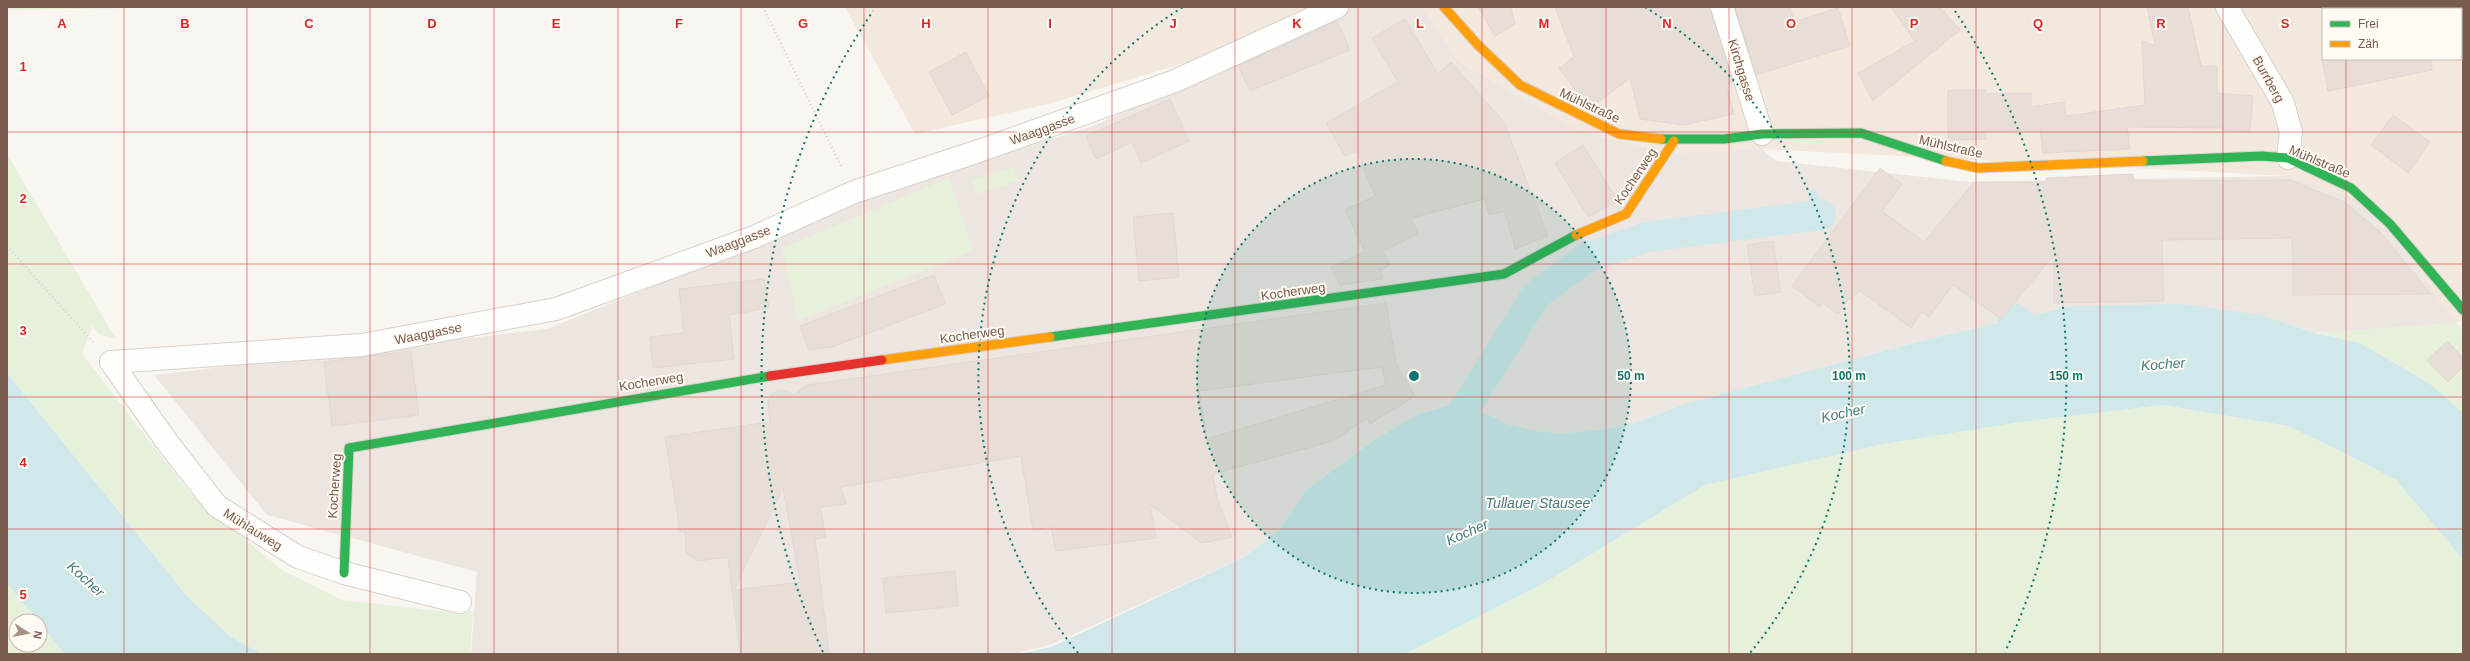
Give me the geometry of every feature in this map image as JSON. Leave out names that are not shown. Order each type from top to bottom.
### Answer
[{"type":"street","name":"Waaggasse","points":[[111,362],[362,345],[556,309],[754,236],[854,192],[976,152],[1175,81],[1337,7]]},
{"type":"street","name":"Mühlstraße","points":[[1444,7],[1478,45],[1520,85],[1619,134],[1674,141],[1724,139],[1762,134],[1861,133],[1928,157],[1978,168],[2262,156],[2288,158],[2351,188],[2390,224],[2463,310]]},
{"type":"street","name":"Kirchgasse","points":[[1722,7],[1762,134]]},
{"type":"street","name":"Burrberg","points":[[2227,7],[2284,103],[2291,132],[2288,158]]},
{"type":"street","name":"Kocherweg","points":[[344,573],[349,448],[590,405],[792,372],[1504,274],[1572,237],[1626,214],[1674,141]]},
{"type":"street","name":"Mühlauweg","points":[[111,362],[166,442],[217,506],[298,557],[344,573],[460,602]]},
{"type":"path","points":[[763,7],[854,192]]},
{"type":"path","points":[[7,246],[111,362]]},
{"type":"shaded area","points":[[845,7],[1330,7],[1257,41],[1052,103],[915,134]]},
{"type":"shaded area","points":[[1346,7],[1422,7],[1458,61],[1580,131],[1669,153],[1762,149],[1776,161],[1970,182],[2289,176],[2356,199],[2390,232],[2457,323],[2314,333],[2262,315],[2072,306],[1933,338],[1687,403],[1626,426],[1563,434],[1531,430],[1508,424],[1475,409],[1454,404],[1421,413],[1380,436],[1306,490],[1279,530],[1246,556],[1050,645],[1013,654],[471,654],[477,572],[267,515],[154,375],[547,329],[939,171],[1091,127]]},
{"type":"shaded area","points":[[1422,7],[2463,7],[2463,320],[2457,323],[2390,232],[2357,199],[2289,176],[1762,149],[1669,153],[1580,131],[1458,61]]},
{"type":"green space","points":[[7,7],[129,7],[131,8],[7,10]]},
{"type":"green space","points":[[7,154],[116,339],[100,335],[92,326],[82,354],[190,493],[283,571],[343,600],[457,613],[473,611],[470,654],[262,654],[231,637],[187,596],[7,373]]},
{"type":"green space","points":[[1014,167],[1018,181],[976,194],[971,180]]},
{"type":"green space","points":[[949,178],[973,251],[798,321],[782,248]]},
{"type":"green space","points":[[2457,323],[2463,331],[2463,413],[2429,383],[2360,343],[2314,333]]},
{"type":"green space","points":[[2163,405],[2288,426],[2396,480],[2463,553],[2463,654],[1405,654],[1539,586],[1705,485],[1884,444],[2021,422]]},
{"type":"green space","points":[[7,548],[142,654],[7,654]]},
{"type":"water","name":"Tullauer Stausee","points":[[2182,304],[2262,315],[2314,333],[2360,343],[2429,383],[2463,413],[2463,559],[2396,480],[2342,452],[2288,426],[2163,405],[2021,422],[1884,444],[1705,485],[1539,586],[1405,654],[1018,654],[1051,647],[1246,556],[1279,530],[1306,490],[1380,436],[1421,413],[1454,404],[1475,409],[1508,424],[1531,430],[1563,434],[1626,426],[1687,403],[1933,338],[2072,306]]},
{"type":"water","name":"Kocher","points":[[7,373],[187,596],[231,637],[262,654],[65,654],[48,633],[48,613],[32,613],[7,583]]},
{"type":"building","points":[[1478,7],[1511,7],[1515,24],[1495,36]]},
{"type":"building","points":[[1555,7],[1710,7],[1733,82],[1726,84],[1734,114],[1683,125],[1640,119],[1630,78],[1592,107],[1585,103],[1559,68],[1574,57]]},
{"type":"building","points":[[1735,7],[1790,7],[1794,22],[1838,8],[1850,46],[1756,75]]},
{"type":"building","points":[[1891,7],[1940,7],[1960,30],[1873,101],[1858,73],[1915,41]]},
{"type":"building","points":[[2147,7],[2188,7],[2201,66],[2217,66],[2217,93],[2253,96],[2250,132],[2222,130],[2222,128],[2127,127],[2130,149],[2043,153],[2040,130],[1986,131],[1986,139],[1948,140],[1948,90],[1986,90],[1986,94],[2031,93],[2031,107],[2064,102],[2066,116],[2145,105],[2142,41],[2155,46]]},
{"type":"building","points":[[1405,19],[1438,74],[1451,62],[1504,122],[1548,236],[1515,249],[1505,211],[1489,215],[1485,199],[1411,218],[1418,234],[1383,251],[1390,265],[1381,270],[1382,279],[1340,285],[1331,267],[1365,252],[1345,210],[1375,196],[1357,151],[1345,156],[1326,123],[1398,82],[1372,38]]},
{"type":"building","points":[[1337,21],[1350,50],[1250,91],[1238,66]]},
{"type":"building","points":[[966,52],[989,96],[952,115],[929,72]]},
{"type":"building","points":[[2322,60],[2431,60],[2432,70],[2328,91]]},
{"type":"building","points":[[1170,99],[1189,141],[1141,163],[1132,142],[1096,159],[1086,136]]},
{"type":"building","points":[[2393,115],[2430,142],[2408,173],[2371,145]]},
{"type":"building","points":[[1583,145],[1618,201],[1588,217],[1555,163]]},
{"type":"building","points":[[1880,168],[1902,184],[1882,211],[1924,242],[1974,182],[2046,182],[2046,178],[2133,174],[2134,181],[2290,180],[2346,203],[2381,233],[2431,294],[2293,295],[2292,238],[2162,240],[2164,301],[2054,303],[2054,255],[2001,319],[1953,285],[1929,317],[1922,312],[1911,328],[1859,290],[1851,300],[1849,298],[1838,314],[1823,303],[1820,307],[1792,286]]},
{"type":"building","points":[[1173,213],[1179,277],[1139,281],[1133,217]]},
{"type":"building","points":[[1773,241],[1781,292],[1755,296],[1747,245]]},
{"type":"building","points":[[934,275],[945,304],[832,347],[809,350],[800,326]]},
{"type":"building","points":[[764,279],[769,308],[729,315],[734,359],[653,368],[650,337],[684,333],[679,289]]},
{"type":"building","points":[[1386,303],[1396,364],[1415,396],[1370,424],[1367,418],[1333,441],[1213,474],[1217,498],[1232,537],[1201,543],[1150,504],[1156,538],[1056,551],[1051,527],[1033,530],[1021,456],[841,487],[846,504],[820,507],[826,537],[815,539],[829,654],[740,654],[728,557],[698,561],[686,552],[685,531],[680,531],[665,437],[770,422],[768,402],[771,395],[777,391],[783,390],[794,395],[807,385]],"holes":[[[1382,367],[1386,385],[1207,439],[1199,391]],[[783,488],[800,582],[734,590]]]},
{"type":"building","points":[[2447,341],[2463,357],[2463,367],[2448,382],[2427,360]]},
{"type":"building","points":[[411,351],[419,415],[332,426],[324,362]]},
{"type":"building","points":[[955,571],[958,606],[886,613],[883,578]]},
{"type":"waterway","points":[[1813,194],[1821,215]]},
{"type":"waterway","points":[[1444,442],[1536,295],[1586,258],[1647,237],[1821,215]]},
{"type":"waterway","points":[[2012,317],[2049,345]]},
{"type":"traffic: fast","points":[[1661,139],[1724,139],[1762,134],[1861,133],[1946,161]]},
{"type":"traffic: fast","points":[[2143,161],[2262,156],[2288,158],[2351,188],[2390,224],[2463,310]]},
{"type":"traffic: fast","points":[[1050,337],[1504,274],[1576,235]]},
{"type":"traffic: fast","points":[[344,573],[349,448],[770,376]]},
{"type":"traffic: slow","points":[[1444,7],[1478,45],[1520,85],[1619,134],[1661,139]]},
{"type":"traffic: slow","points":[[1576,235],[1626,214],[1674,141]]},
{"type":"traffic: slow","points":[[1946,161],[1978,168],[2143,161]]},
{"type":"traffic: slow","points":[[882,360],[1050,337]]},
{"type":"traffic: jam","points":[[770,376],[882,360]]}]
